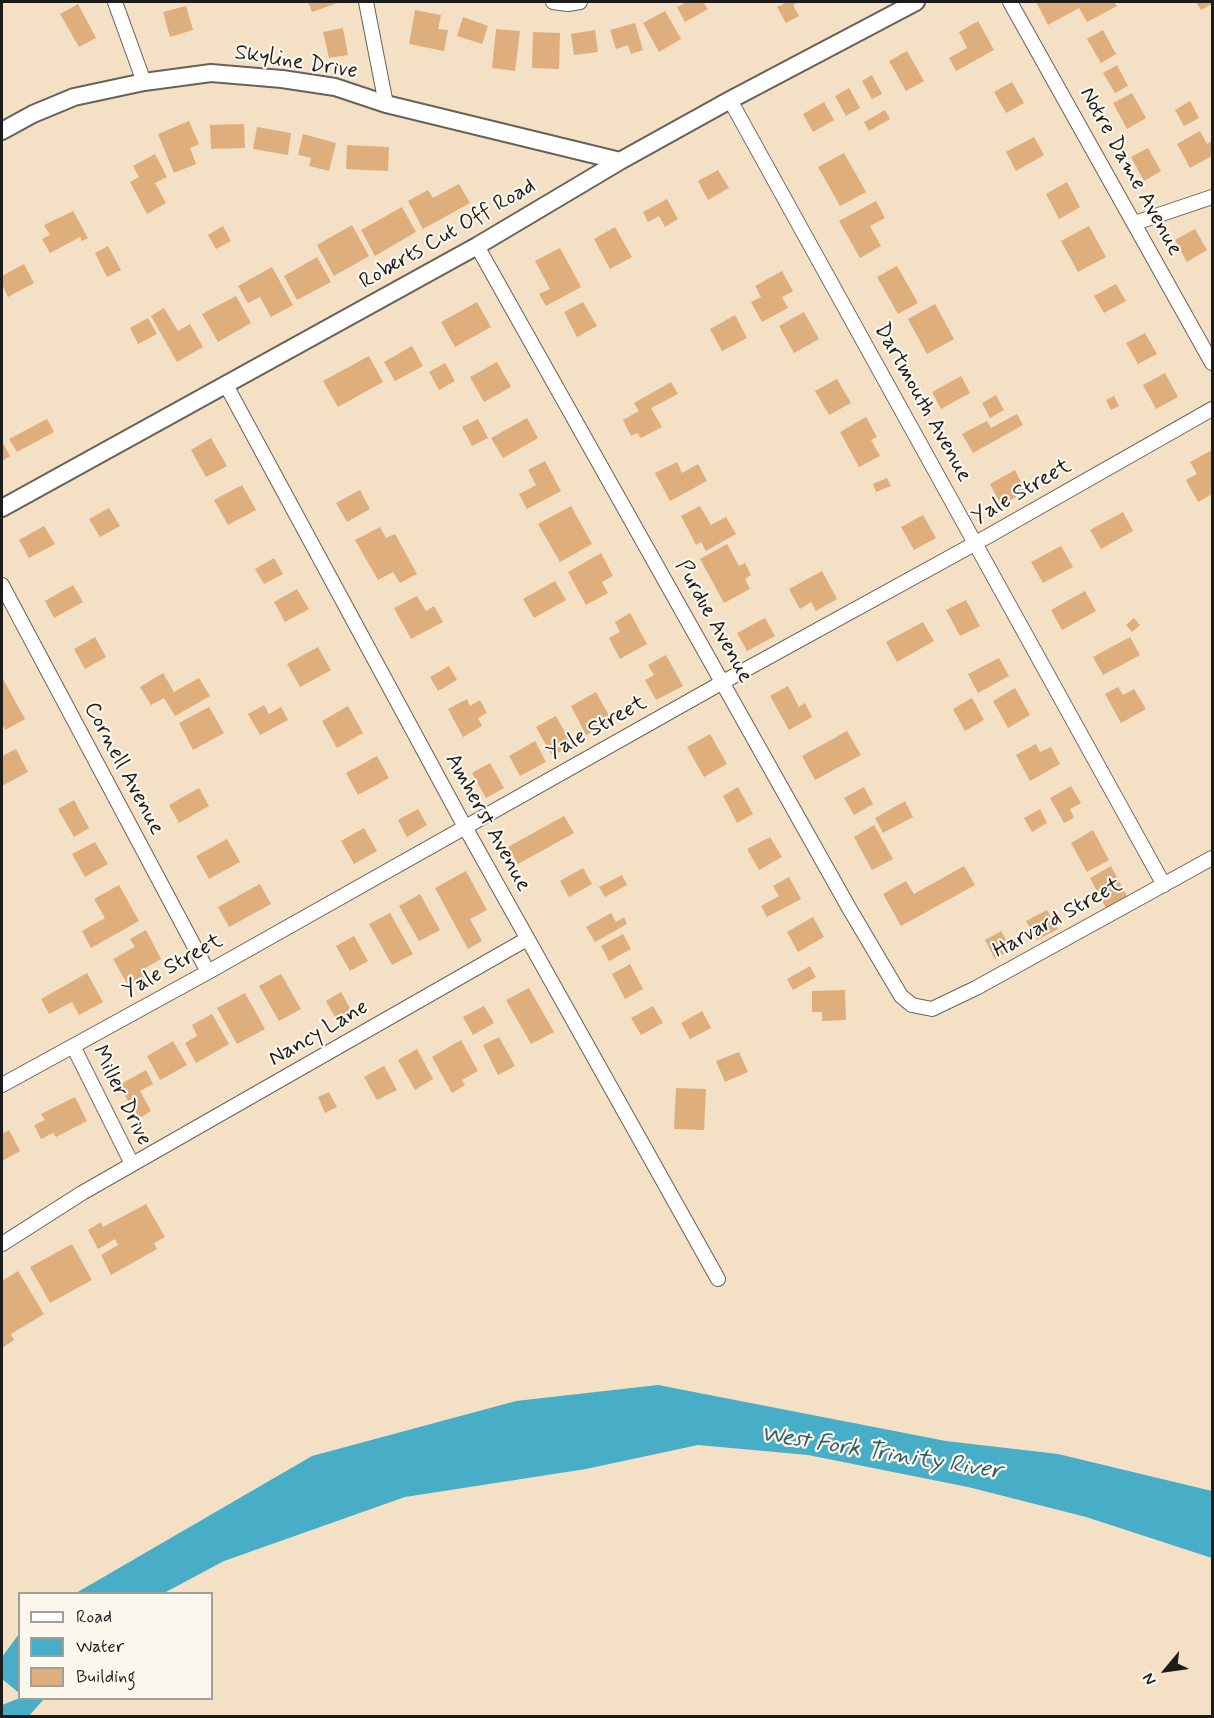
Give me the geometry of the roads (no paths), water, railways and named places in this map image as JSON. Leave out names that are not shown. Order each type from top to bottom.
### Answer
[{"type":"street","points":[[115,2],[144,82]]},
{"type":"street","points":[[366,2],[386,104]]},
{"type":"street","points":[[553,2],[568,4],[580,2]]},
{"type":"street","name":"Roberts Cut Off Road","points":[[2,508],[477,246],[730,99],[916,2]]},
{"type":"street","name":"Notre Dame Avenue","points":[[1010,2],[1212,363]]},
{"type":"street","name":"Skyline Drive","points":[[2,131],[33,114],[74,98],[144,82],[211,73],[282,79],[335,87],[386,104],[620,161]]},
{"type":"street","name":"Dartmouth Avenue","points":[[730,99],[1164,885]]},
{"type":"street","points":[[1135,223],[1212,197]]},
{"type":"street","name":"Purdue Avenue","points":[[477,246],[843,898],[901,996],[912,1005],[922,1008]]},
{"type":"street","name":"Amherst Avenue","points":[[226,385],[465,827],[718,1279]]},
{"type":"street","name":"Yale Street","points":[[2,1085],[976,543],[1212,409]]},
{"type":"street","name":"Cornell Avenue","points":[[2,585],[208,972]]},
{"type":"street","name":"Harvard Street","points":[[922,1008],[932,1009],[976,988],[1212,858]]},
{"type":"street","name":"Nancy Lane","points":[[2,1244],[82,1193],[527,939]]},
{"type":"street","name":"Miller Drive","points":[[73,1046],[132,1164]]},
{"type":"water","name":"West Fork Trinity River","points":[[658,1385],[946,1441],[1058,1454],[1212,1491],[1212,1558],[1086,1517],[968,1487],[808,1455],[698,1445],[586,1469],[405,1497],[224,1561],[166,1592],[78,1592],[312,1456],[516,1401]]},
{"type":"water","points":[[18,1635],[18,1692],[2,1679],[2,1657]]},
{"type":"water","points":[[18,1699],[43,1700],[29,1716],[2,1716],[2,1705]]}]
